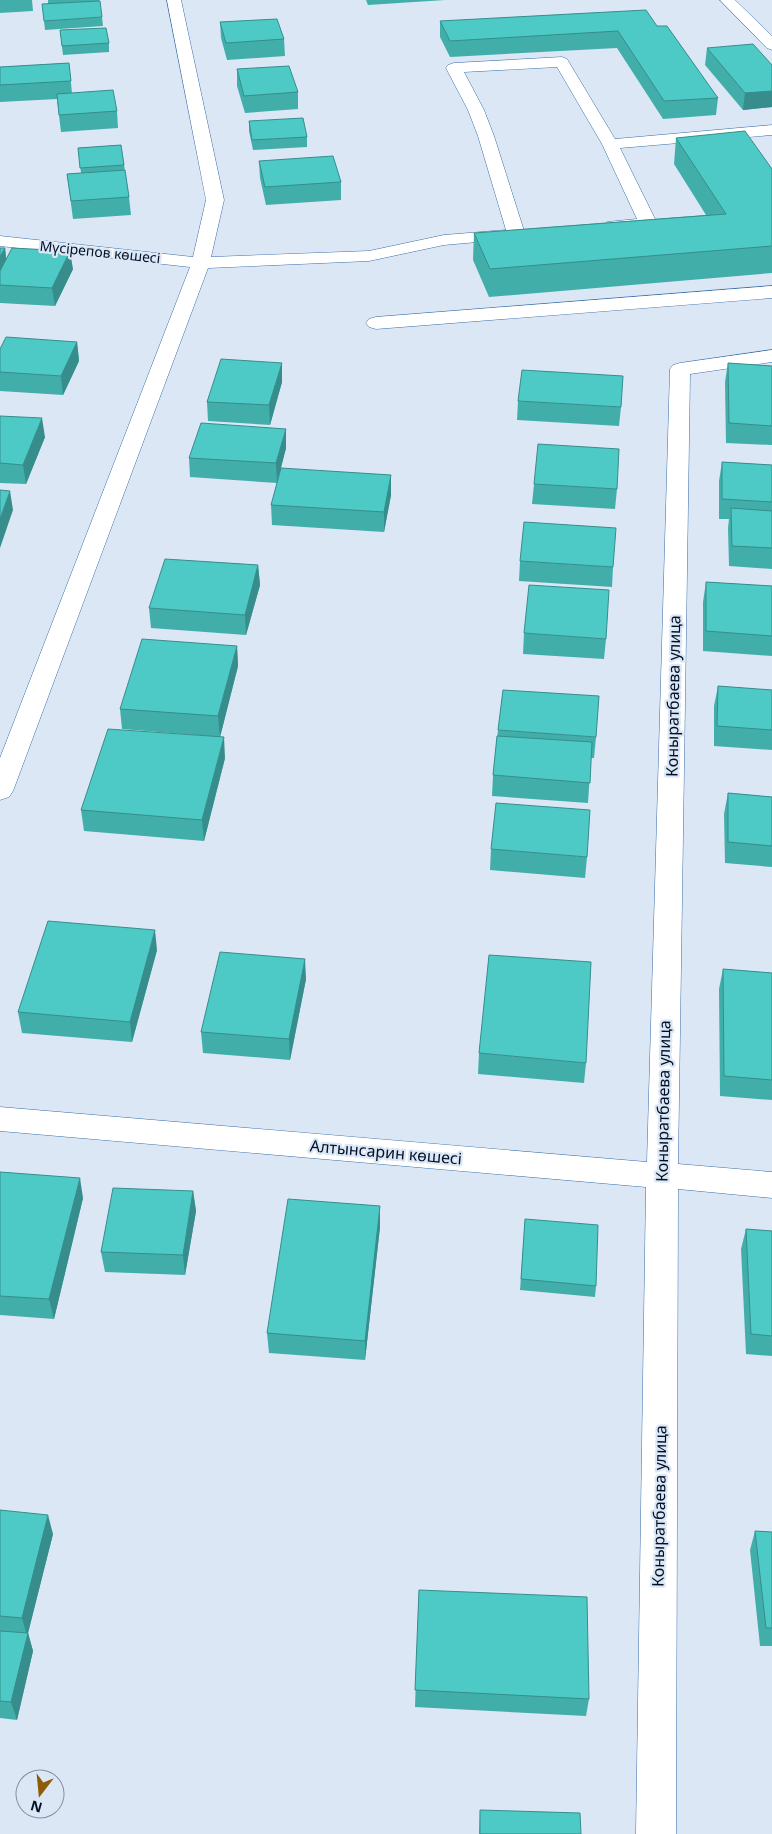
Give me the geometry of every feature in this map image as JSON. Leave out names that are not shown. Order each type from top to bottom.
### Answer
[{"type":"street","points":[[0,791],[201,263],[215,200],[174,0]]},
{"type":"street","points":[[727,0],[772,45]]},
{"type":"street","points":[[516,234],[486,136],[476,110],[454,68],[562,62],[610,144],[648,223],[592,228]]},
{"type":"street","points":[[610,144],[771,132]]},
{"type":"street","name":"Мүсірепов көшесі","points":[[0,241],[201,263],[281,262],[369,256],[444,240],[535,232]]},
{"type":"street","points":[[376,323],[772,292]]},
{"type":"street","name":"Коныратбаева улица","points":[[656,1834],[662,1176],[680,369],[772,356]]},
{"type":"street","name":"Алтынсарин көшесі","points":[[0,1119],[772,1185]]},
{"type":"building","points":[[100,1],[102,17],[44,21],[42,4]]},
{"type":"building","points":[[646,10],[657,26],[667,26],[718,98],[664,101],[618,31],[450,41],[440,21]]},
{"type":"building","points":[[277,19],[284,39],[226,43],[220,22]]},
{"type":"building","points":[[106,28],[109,43],[62,46],[60,30]]},
{"type":"building","points":[[753,44],[772,65],[772,91],[745,93],[707,48]]},
{"type":"building","points":[[69,63],[71,81],[0,85],[0,67]]},
{"type":"building","points":[[289,66],[298,92],[244,96],[237,69]]},
{"type":"building","points":[[113,90],[117,111],[59,115],[57,94]]},
{"type":"building","points":[[303,118],[307,137],[252,140],[249,121]]},
{"type":"building","points":[[745,131],[772,169],[772,246],[490,269],[474,233],[726,214],[676,138]]},
{"type":"building","points":[[121,145],[124,165],[80,168],[78,148]]},
{"type":"building","points":[[333,156],[341,182],[265,187],[259,161]]},
{"type":"building","points":[[125,170],[129,197],[71,201],[67,174]]},
{"type":"building","points":[[0,248],[5,248],[0,257]]},
{"type":"building","points":[[12,248],[70,251],[52,288],[0,285],[0,271]]},
{"type":"building","points":[[6,337],[77,342],[61,376],[0,372],[0,349]]},
{"type":"building","points":[[221,359],[282,363],[269,405],[207,402]]},
{"type":"building","points":[[728,363],[772,366],[772,426],[729,423]]},
{"type":"building","points":[[522,370],[623,376],[621,407],[518,401]]},
{"type":"building","points":[[0,416],[42,418],[23,465],[0,463]]},
{"type":"building","points":[[201,423],[286,429],[276,463],[189,458]]},
{"type":"building","points":[[538,444],[619,449],[617,489],[534,484]]},
{"type":"building","points":[[722,462],[772,465],[772,502],[722,499]]},
{"type":"building","points":[[281,468],[391,475],[384,512],[271,505]]},
{"type":"building","points":[[0,490],[10,491],[0,519]]},
{"type":"building","points":[[731,508],[772,511],[772,548],[732,546]]},
{"type":"building","points":[[524,522],[616,528],[613,567],[520,561]]},
{"type":"building","points":[[165,559],[258,565],[245,615],[149,608]]},
{"type":"building","points":[[706,582],[772,586],[772,636],[706,631]]},
{"type":"building","points":[[529,585],[609,590],[606,639],[524,633]]},
{"type":"building","points":[[142,639],[237,646],[218,716],[120,709]]},
{"type":"building","points":[[718,686],[772,690],[772,730],[717,726]]},
{"type":"building","points":[[503,690],[599,696],[596,737],[498,730]]},
{"type":"building","points":[[108,729],[224,737],[202,820],[81,810]]},
{"type":"building","points":[[497,736],[592,742],[590,783],[493,775]]},
{"type":"building","points":[[728,793],[772,797],[772,846],[728,842]]},
{"type":"building","points":[[496,803],[590,810],[587,857],[491,849]]},
{"type":"building","points":[[48,921],[155,930],[130,1022],[18,1012]]},
{"type":"building","points":[[220,952],[305,959],[289,1039],[201,1032]]},
{"type":"building","points":[[489,955],[591,962],[586,1063],[479,1053]]},
{"type":"building","points":[[723,969],[772,973],[772,1080],[724,1076]]},
{"type":"building","points":[[0,1172],[80,1178],[49,1299],[0,1296]]},
{"type":"building","points":[[113,1188],[193,1191],[183,1255],[101,1252]]},
{"type":"building","points":[[288,1199],[380,1206],[365,1341],[267,1333]]},
{"type":"building","points":[[525,1219],[598,1225],[596,1286],[521,1279]]},
{"type":"building","points":[[746,1229],[772,1231],[772,1336],[751,1334]]},
{"type":"building","points":[[0,1510],[48,1515],[22,1618],[0,1616]]},
{"type":"building","points":[[755,1531],[772,1532],[772,1628],[766,1628]]},
{"type":"building","points":[[419,1590],[587,1597],[589,1699],[415,1690]]},
{"type":"building","points":[[0,1631],[28,1633],[11,1702],[0,1701]]},
{"type":"building","points":[[480,1810],[580,1813],[581,1834],[480,1834]]}]
